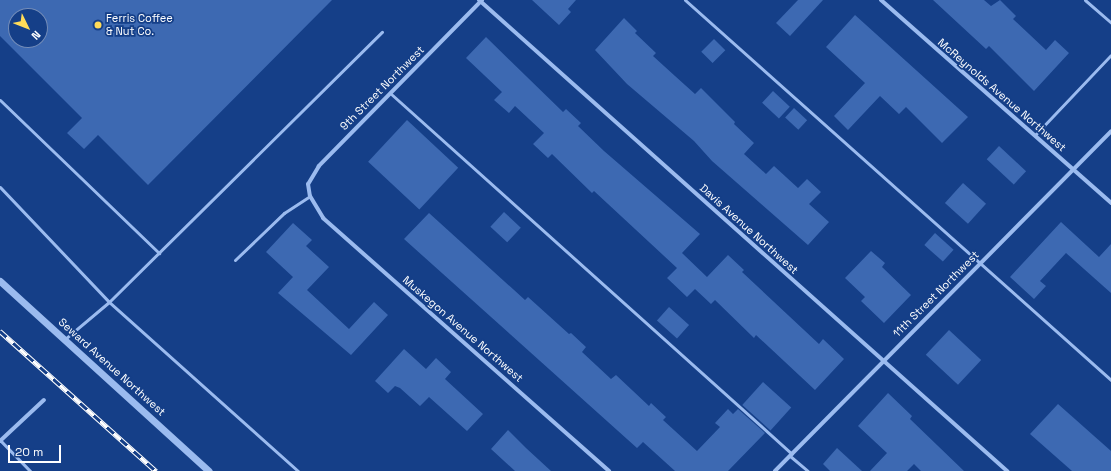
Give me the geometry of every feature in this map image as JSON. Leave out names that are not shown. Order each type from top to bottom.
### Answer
[{"type":"street","name":"McReynolds Avenue Northwest","points":[[881,0],[1111,203]]},
{"type":"street","name":"9th Street Northwest","points":[[310,196],[308,184],[319,166],[481,1]]},
{"type":"street","name":"Davis Avenue Northwest","points":[[481,1],[1007,471]]},
{"type":"street","name":"11th Street Northwest","points":[[774,471],[1111,131]]},
{"type":"street","name":"Muskegon Avenue Northwest","points":[[310,196],[323,218],[609,471]]},
{"type":"street","name":"Seward Avenue Northwest","points":[[0,281],[209,471]]},
{"type":"street","points":[[0,440],[44,400]]},
{"type":"lane","points":[[685,0],[1111,380]]},
{"type":"lane","points":[[1085,0],[1111,23]]},
{"type":"lane","points":[[65,339],[109,302],[382,32]]},
{"type":"lane","points":[[1035,135],[1111,54]]},
{"type":"lane","points":[[390,93],[808,471]]},
{"type":"lane","points":[[0,100],[158,253]]},
{"type":"lane","points":[[0,187],[109,302],[298,471]]},
{"type":"lane","points":[[235,260],[284,213],[310,196]]},
{"type":"lane","points":[[0,440],[30,471]]},
{"type":"building","points":[[0,0],[332,0],[148,185],[98,135],[84,149],[67,133],[82,118],[12,48],[48,48],[48,8],[8,8],[8,44],[0,36]]},
{"type":"building","points":[[532,0],[576,0],[568,9],[571,12],[559,25]]},
{"type":"building","points":[[798,0],[823,0],[790,36],[776,23]]},
{"type":"building","points":[[933,0],[984,0],[991,6],[1000,0],[1016,16],[1013,19],[1046,50],[1055,40],[1069,53],[1034,91],[989,46],[986,49]]},
{"type":"building","points":[[855,15],[968,117],[942,143],[906,107],[899,114],[880,96],[848,130],[834,116],[865,83],[826,47]]},
{"type":"building","points":[[624,18],[637,31],[635,33],[656,53],[653,56],[695,94],[701,88],[735,122],[734,124],[754,143],[744,154],[766,174],[774,166],[798,188],[807,179],[821,192],[809,204],[829,222],[808,245],[712,161],[694,141],[627,84],[595,50]]},
{"type":"building","points":[[486,37],[563,112],[566,109],[581,123],[578,126],[604,151],[700,234],[682,253],[707,277],[728,255],[744,270],[742,272],[819,344],[823,339],[844,359],[815,390],[756,335],[754,338],[715,300],[711,304],[695,289],[687,297],[667,278],[677,268],[594,191],[592,193],[552,154],[548,158],[533,144],[544,133],[515,106],[509,113],[494,100],[502,92],[466,58]]},
{"type":"building","points":[[714,39],[725,50],[713,63],[701,52]]},
{"type":"building","points":[[773,91],[790,107],[779,118],[762,103]]},
{"type":"building","points":[[794,108],[807,120],[798,130],[785,118]]},
{"type":"building","points":[[407,120],[458,168],[419,209],[368,162]]},
{"type":"building","points":[[999,146],[1026,171],[1014,184],[987,159]]},
{"type":"building","points":[[963,183],[986,204],[968,224],[945,203]]},
{"type":"building","points":[[504,212],[521,228],[507,242],[490,227]]},
{"type":"building","points":[[429,213],[525,300],[528,297],[569,334],[571,333],[586,347],[582,352],[611,379],[616,375],[649,406],[651,403],[666,417],[663,420],[697,451],[720,427],[715,423],[728,409],[733,414],[738,409],[765,433],[728,471],[675,471],[643,442],[637,448],[404,239]]},
{"type":"building","points":[[1061,222],[1099,257],[1111,244],[1111,293],[1066,253],[1040,281],[1046,286],[1034,299],[1010,277]]},
{"type":"building","points":[[293,223],[312,240],[306,246],[329,267],[307,290],[349,329],[374,302],[388,315],[351,355],[278,293],[293,277],[266,252]]},
{"type":"building","points":[[935,233],[954,250],[943,262],[924,245]]},
{"type":"building","points":[[871,251],[885,263],[882,267],[911,295],[884,323],[861,301],[865,297],[845,278]]},
{"type":"building","points":[[669,307],[689,325],[677,338],[657,320]]},
{"type":"building","points":[[949,330],[981,360],[958,385],[926,355]]},
{"type":"building","points":[[404,349],[426,369],[436,358],[451,372],[445,379],[483,414],[467,431],[429,397],[420,406],[400,388],[395,386],[388,393],[375,381]]},
{"type":"building","points":[[763,382],[791,407],[770,430],[742,405]]},
{"type":"building","points":[[888,393],[912,416],[910,419],[964,471],[921,471],[914,464],[907,471],[870,471],[887,453],[858,426]]},
{"type":"building","points":[[1058,404],[1111,451],[1111,471],[1072,471],[1030,434]]},
{"type":"building","points":[[508,430],[551,471],[515,471],[491,449]]},
{"type":"building","points":[[837,448],[862,471],[830,471],[823,464]]},
{"type":"railway","points":[[0,331],[156,471]]},
{"type":"place","name":"Ferris Coffee & Nut Co.","points":[[98,25]]}]
